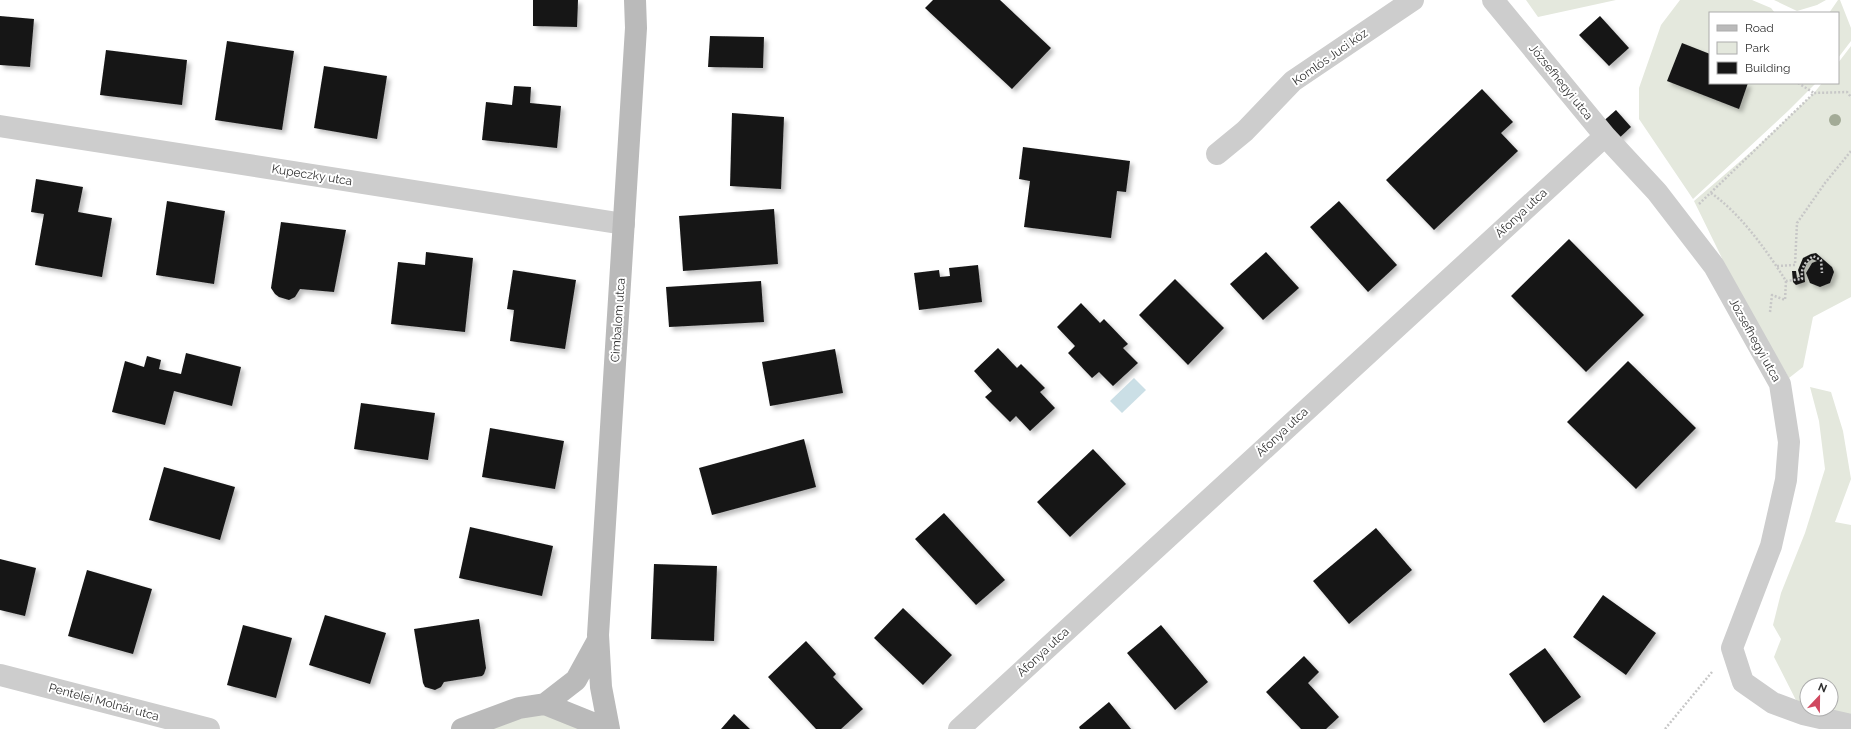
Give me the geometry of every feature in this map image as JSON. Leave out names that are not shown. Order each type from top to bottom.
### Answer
[{"type":"street","name":"Cimbalom utca","points":[[608,729],[601,687],[598,640],[636,28],[635,0]]},
{"type":"street","name":"Komlós Juci köz","points":[[1217,154],[1245,131],[1292,81],[1413,0]]},
{"type":"street","name":"Józsefhegyi utca","points":[[1493,0],[1605,136],[1657,192],[1714,266],[1780,384],[1789,442],[1786,480],[1771,546],[1732,648]]},
{"type":"street","name":"Kupeczky utca","points":[[0,126],[624,224]]},
{"type":"street","name":"Áfonya utca","points":[[959,729],[1605,136]]},
{"type":"street","name":"Cimbalom utca","points":[[545,704],[576,680],[598,640]]},
{"type":"street","points":[[1732,648],[1743,682],[1773,703],[1803,714],[1851,725]]},
{"type":"street","name":"Pentelei Molnár utca","points":[[0,675],[209,729]]},
{"type":"street","points":[[462,729],[519,708],[545,704],[608,729]]},
{"type":"path","points":[[1800,84],[1814,93],[1851,92]]},
{"type":"path","points":[[1847,92],[1851,98]]},
{"type":"path","points":[[1733,302],[1770,314],[1772,295],[1786,300],[1786,281],[1777,266],[1727,204],[1711,193],[1814,93]]},
{"type":"path","points":[[1777,266],[1795,265],[1797,223],[1825,183],[1851,151]]},
{"type":"path","points":[[1786,281],[1802,279],[1801,271],[1805,262],[1813,256],[1821,260],[1822,273]]},
{"type":"path","points":[[1665,729],[1732,648]]},
{"type":"green space","points":[[1526,0],[1616,0],[1538,17]]},
{"type":"green space","points":[[1680,0],[1752,0],[1771,8],[1774,12],[1709,12],[1709,84],[1815,84],[1693,199],[1639,119],[1639,88],[1661,25]]},
{"type":"green space","points":[[1774,0],[1826,0],[1817,5],[1797,11]]},
{"type":"green space","points":[[1838,0],[1840,0],[1851,28],[1851,41],[1839,57],[1839,12],[1830,12]]},
{"type":"green space","points":[[1851,46],[1851,297],[1813,317],[1803,367],[1789,378],[1742,299],[1694,201],[1759,145],[1814,93],[1821,84],[1839,84],[1839,62]]},
{"type":"green space","points":[[1810,387],[1831,392],[1843,431],[1851,479],[1835,522],[1851,525],[1851,725],[1816,717],[1839,717],[1839,677],[1799,677],[1799,706],[1774,657],[1781,639],[1773,625],[1781,593],[1805,533],[1825,469],[1819,421]]},
{"type":"green space","points":[[519,708],[607,729],[462,729]]},
{"type":"shaded area","points":[[1134,378],[1146,390],[1122,413],[1110,401]]},
{"type":"building","points":[[533,0],[578,0],[577,27],[533,26]]},
{"type":"building","points":[[933,0],[1000,0],[1051,48],[1012,89],[925,8]]},
{"type":"building","points":[[0,16],[34,19],[30,67],[0,65]]},
{"type":"building","points":[[1600,16],[1629,48],[1609,66],[1579,35]]},
{"type":"building","points":[[710,36],[764,37],[763,68],[708,67]]},
{"type":"building","points":[[227,41],[294,51],[282,130],[215,120]]},
{"type":"building","points":[[1682,43],[1709,54],[1709,84],[1748,84],[1739,109],[1667,81]]},
{"type":"building","points":[[106,50],[187,60],[182,105],[100,95]]},
{"type":"building","points":[[324,66],[387,76],[377,139],[314,128]]},
{"type":"building","points":[[514,86],[531,87],[530,103],[561,106],[557,148],[482,140],[486,102],[512,105]]},
{"type":"building","points":[[1482,89],[1513,122],[1501,133],[1518,151],[1434,230],[1386,180]]},
{"type":"building","points":[[1616,110],[1631,127],[1615,142],[1599,125]]},
{"type":"building","points":[[732,113],[784,117],[781,189],[730,186]]},
{"type":"building","points":[[1023,147],[1130,161],[1126,192],[1117,191],[1111,238],[1024,227],[1030,181],[1019,179]]},
{"type":"building","points":[[36,179],[83,187],[78,212],[112,218],[102,277],[35,265],[44,214],[31,212]]},
{"type":"building","points":[[167,201],[225,211],[214,284],[156,275]]},
{"type":"building","points":[[1339,201],[1397,265],[1368,292],[1310,227]]},
{"type":"building","points":[[774,209],[778,264],[683,271],[679,216]]},
{"type":"building","points":[[281,222],[346,230],[334,292],[300,289],[295,297],[289,300],[275,294],[271,288]]},
{"type":"building","points":[[1569,239],[1644,315],[1586,372],[1511,296]]},
{"type":"building","points":[[426,252],[473,258],[465,332],[391,324],[398,262],[425,265]]},
{"type":"building","points":[[1266,252],[1299,288],[1263,320],[1230,284]]},
{"type":"building","points":[[1816,253],[1832,267],[1834,272],[1830,283],[1820,287],[1810,283],[1806,273],[1812,263],[1817,261],[1812,259],[1807,263],[1804,270],[1805,282],[1796,285],[1793,282],[1792,271],[1796,271],[1797,278],[1800,277],[1798,270],[1803,258]]},
{"type":"building","points":[[978,265],[982,302],[919,310],[914,273],[939,270],[940,277],[950,276],[949,268]]},
{"type":"building","points":[[513,270],[576,280],[565,349],[510,341],[514,310],[507,309]]},
{"type":"building","points":[[1175,279],[1224,328],[1188,365],[1139,315]]},
{"type":"building","points":[[761,281],[764,322],[669,327],[666,287]]},
{"type":"building","points":[[1081,303],[1100,323],[1104,319],[1128,344],[1123,348],[1138,363],[1113,386],[1099,372],[1092,378],[1068,353],[1075,346],[1057,327]]},
{"type":"building","points":[[998,348],[1017,368],[1021,364],[1045,388],[1040,392],[1055,408],[1030,431],[1016,416],[1010,422],[985,397],[992,391],[974,371]]},
{"type":"building","points":[[835,349],[843,393],[770,406],[762,362]]},
{"type":"building","points":[[186,353],[241,367],[232,406],[174,391],[165,425],[112,412],[125,361],[144,367],[147,356],[161,360],[159,369],[181,374]]},
{"type":"building","points":[[1628,361],[1696,428],[1636,489],[1567,422]]},
{"type":"building","points":[[361,403],[435,413],[428,460],[354,449]]},
{"type":"building","points":[[490,428],[564,441],[555,489],[482,477]]},
{"type":"building","points":[[804,439],[816,487],[712,515],[699,468]]},
{"type":"building","points":[[1093,449],[1126,484],[1070,537],[1037,502]]},
{"type":"building","points":[[164,467],[235,487],[220,540],[149,520]]},
{"type":"building","points":[[944,513],[1005,580],[976,605],[915,539]]},
{"type":"building","points":[[470,527],[553,546],[542,596],[459,578]]},
{"type":"building","points":[[1376,528],[1412,570],[1349,624],[1313,581]]},
{"type":"building","points":[[0,559],[36,568],[25,616],[0,610]]},
{"type":"building","points":[[654,564],[717,566],[714,641],[651,639]]},
{"type":"building","points":[[87,570],[152,589],[133,654],[68,636]]},
{"type":"building","points":[[1603,595],[1656,633],[1626,675],[1573,637]]},
{"type":"building","points":[[903,608],[952,655],[923,685],[874,638]]},
{"type":"building","points":[[325,615],[386,633],[370,684],[309,665]]},
{"type":"building","points":[[479,619],[486,668],[484,674],[482,676],[444,682],[441,687],[435,690],[425,687],[423,683],[414,629]]},
{"type":"building","points":[[243,625],[292,638],[276,698],[227,685]]},
{"type":"building","points":[[1161,625],[1208,682],[1175,710],[1127,653]]},
{"type":"building","points":[[806,641],[836,674],[833,677],[863,709],[841,729],[816,729],[768,677]]},
{"type":"building","points":[[1545,648],[1581,697],[1544,723],[1509,674]]},
{"type":"building","points":[[1304,656],[1319,672],[1308,683],[1339,717],[1326,729],[1301,729],[1266,692]]},
{"type":"building","points":[[1109,702],[1131,729],[1080,729],[1079,727]]},
{"type":"building","points":[[734,714],[750,729],[721,729]]}]
